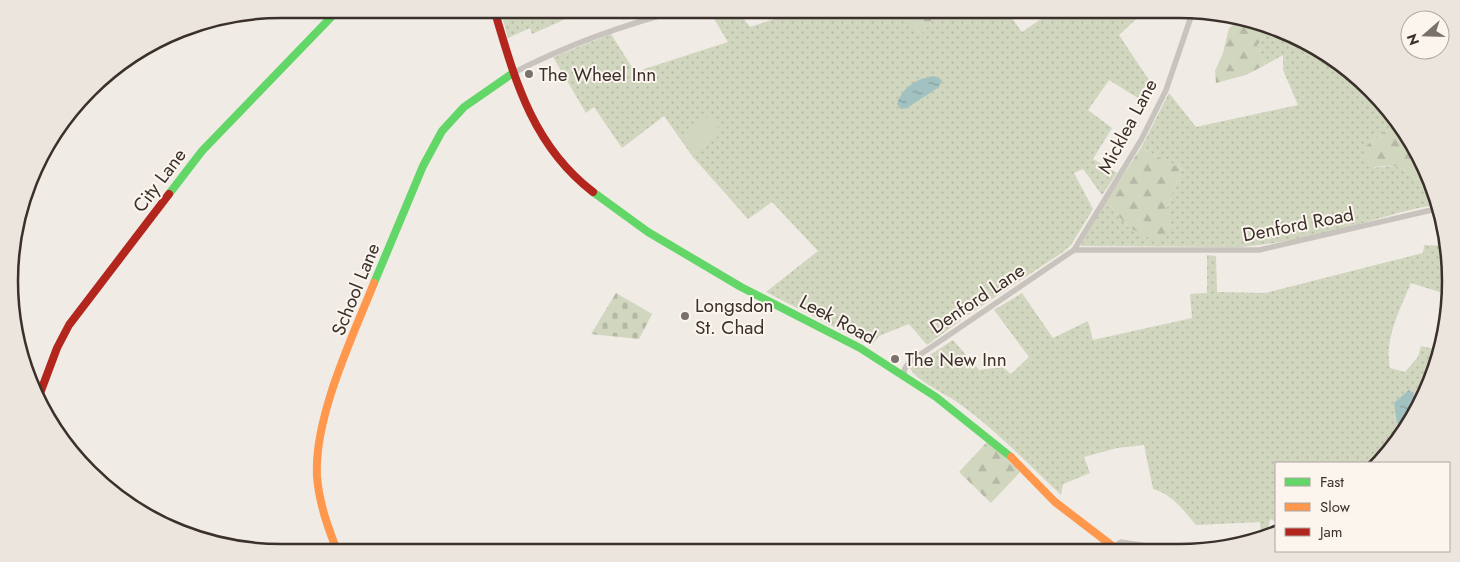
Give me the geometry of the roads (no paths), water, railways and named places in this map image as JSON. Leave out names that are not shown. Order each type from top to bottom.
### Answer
[{"type":"main road","name":"City Lane","points":[[41,390],[57,348],[69,325],[202,151],[330,18]]},
{"type":"main road","name":"Leek Road","points":[[497,18],[513,73],[545,143],[569,172],[591,191],[648,232],[741,288],[860,348],[904,375],[981,431],[1055,502],[1110,544]]},
{"type":"main road","name":"School Lane","points":[[335,544],[317,490],[317,463],[324,416],[336,381],[382,263],[435,144],[450,121],[463,108],[513,73]]},
{"type":"street","points":[[513,73],[608,30],[653,18]]},
{"type":"street","name":"Micklea Lane","points":[[1074,250],[1141,140],[1162,98],[1191,18]]},
{"type":"street","name":"Denford Road","points":[[1074,250],[1259,250],[1433,210]]},
{"type":"street","name":"Denford Lane","points":[[904,375],[903,370],[918,356],[1074,250]]},
{"type":"street","points":[[1121,544],[1122,542],[1134,544]]},
{"type":"water","points":[[934,76],[942,80],[939,87],[907,108],[901,109],[897,104],[903,92],[911,84]]},
{"type":"water","points":[[1409,390],[1415,398],[1400,424],[1397,423],[1394,403]]},
{"type":"place","name":"The Wheel Inn","points":[[529,74]]},
{"type":"place","name":"Longsdon St. Chad","points":[[685,316]]},
{"type":"place","name":"The New Inn","points":[[895,359]]}]
